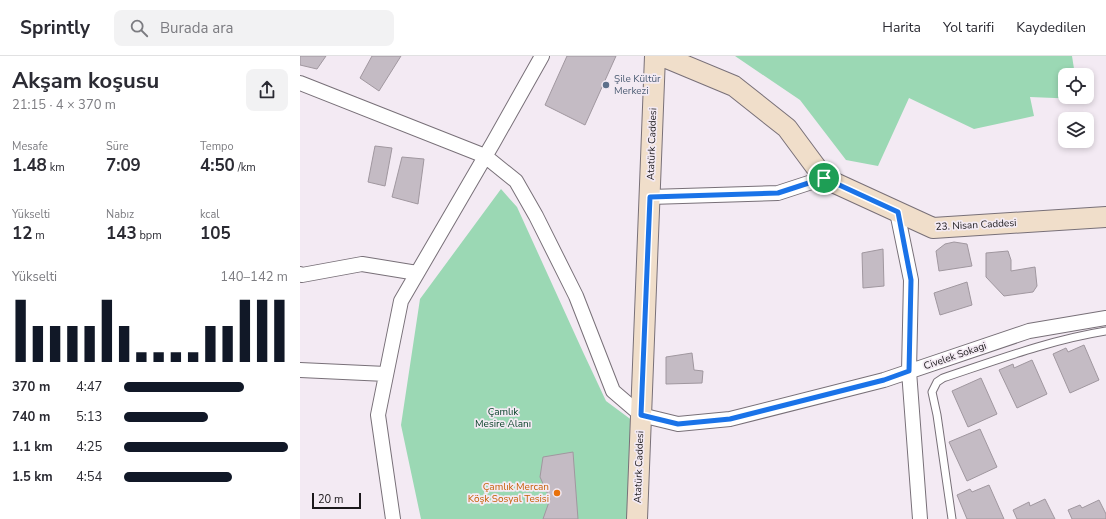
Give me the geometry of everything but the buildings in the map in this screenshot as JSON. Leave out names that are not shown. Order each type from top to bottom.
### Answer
[{"type":"street","points":[[393,519],[378,415],[401,302],[542,56]]},
{"type":"street","name":"Atatürk Caddesi","points":[[637,519],[655,56]]},
{"type":"street","name":"23. Nisan Caddesi","points":[[662,56],[734,86],[787,128],[824,178],[933,228],[1106,217]]},
{"type":"street","points":[[300,83],[485,156],[516,181],[536,216],[576,296],[613,391],[641,415]]},
{"type":"street","points":[[650,197],[778,193],[824,178]]},
{"type":"street","points":[[898,212],[911,280],[909,371],[920,519]]},
{"type":"street","points":[[300,274],[302,275],[362,264],[417,273]]},
{"type":"street","name":"Civelek Sokagi","points":[[641,415],[678,424],[730,419],[884,380],[1028,331],[1106,318]]},
{"type":"street","points":[[300,370],[386,374]]},
{"type":"lane","points":[[952,519],[937,415],[932,392],[937,382],[943,378],[1030,350],[1080,335],[1106,331]]},
{"type":"green space","points":[[735,56],[1072,56],[1074,68],[1058,68],[1058,98],[1030,97],[1034,116],[974,129],[909,98],[878,166],[846,160],[800,100]]},
{"type":"green space","name":"Çamlık Mesire Alanı","points":[[501,189],[517,207],[606,401],[637,424],[633,519],[421,519],[401,425],[420,299]]},
{"type":"place","name":"Şile Kültür Merkezi","points":[[606,85]]},
{"type":"place","name":"Çamlık Mercan Köşk Sosyal Tesisi","points":[[557,493]]},
{"type":"route","points":[[824,178],[898,212],[911,280],[909,371],[884,380],[730,419],[678,424],[641,415],[650,197],[778,193],[824,178]]}]
